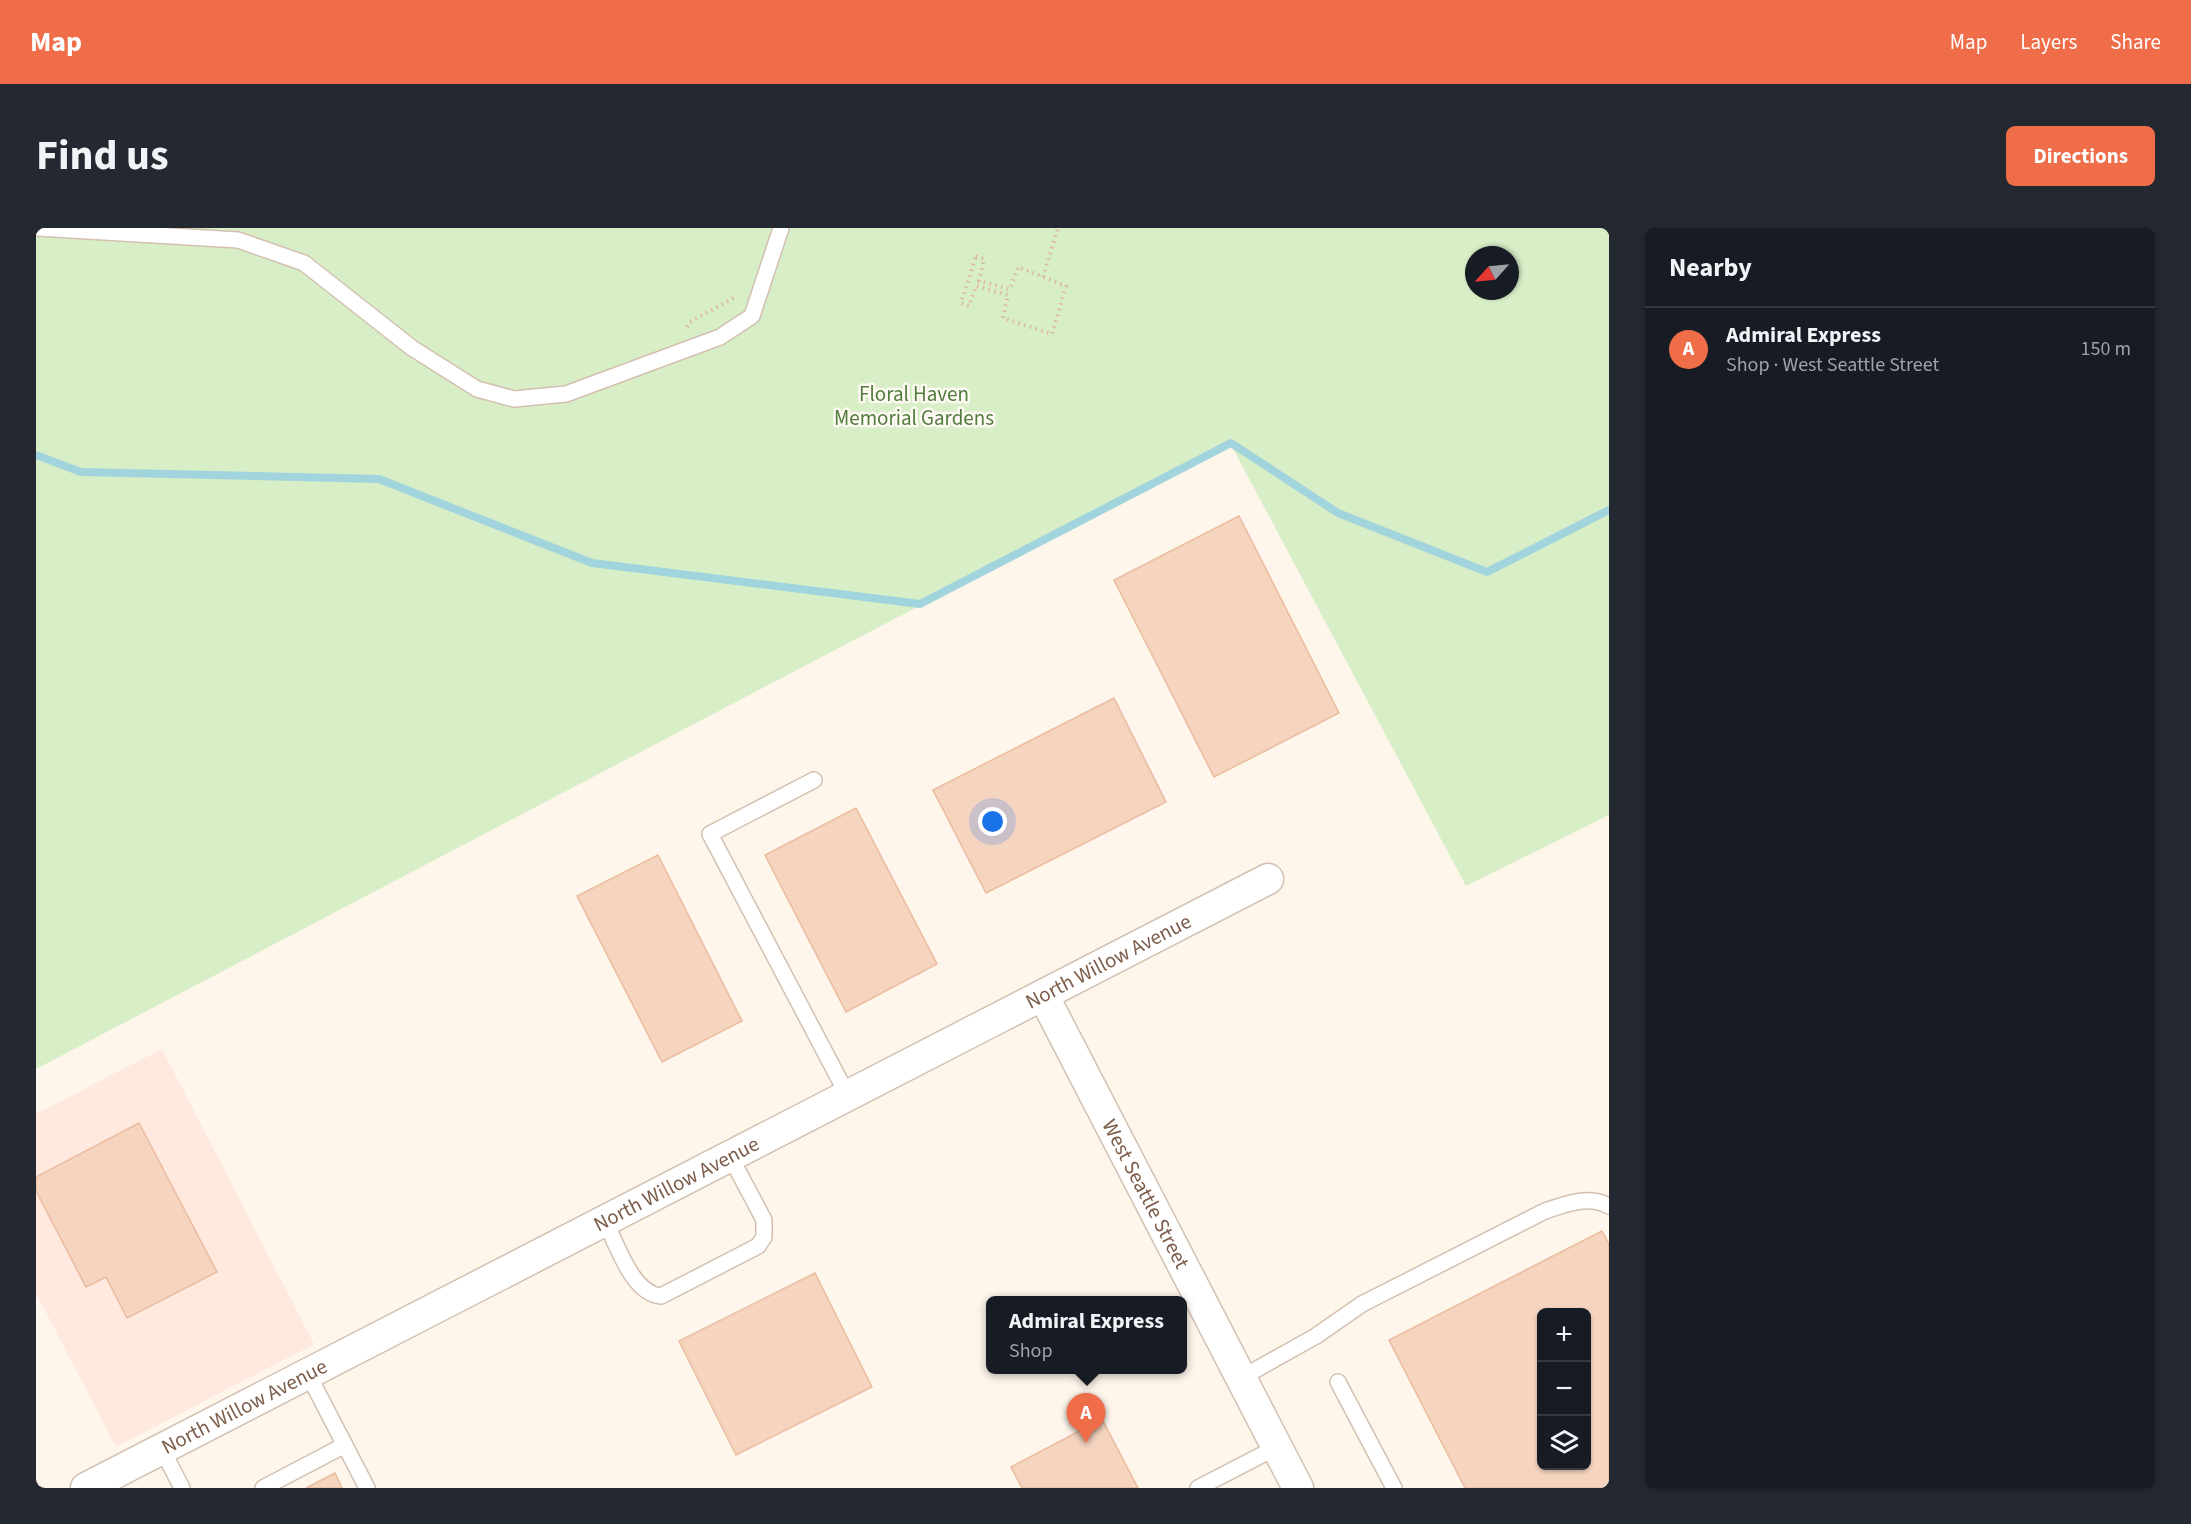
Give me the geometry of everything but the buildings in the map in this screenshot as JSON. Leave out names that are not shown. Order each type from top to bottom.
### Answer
[{"type":"street","name":"North Willow Avenue","points":[[86,1488],[1268,879]]},
{"type":"street","name":"West Seattle Street","points":[[1043,995],[1298,1488]]},
{"type":"lane","points":[[38,228],[238,240],[304,263],[412,348],[477,389],[514,399],[566,394],[720,337],[752,316],[781,228]]},
{"type":"lane","points":[[814,780],[710,834],[848,1096]]},
{"type":"lane","points":[[605,1221],[636,1282],[644,1291],[653,1295],[661,1296],[758,1246],[764,1237],[764,1220],[730,1156]]},
{"type":"lane","points":[[1241,1378],[1316,1336],[1362,1304],[1545,1211],[1576,1201],[1600,1202],[1609,1206]]},
{"type":"lane","points":[[308,1374],[367,1488]]},
{"type":"lane","points":[[1338,1382],[1390,1487]]},
{"type":"lane","points":[[263,1488],[345,1445]]},
{"type":"lane","points":[[1198,1488],[1277,1447]]},
{"type":"lane","points":[[162,1449],[182,1488]]},
{"type":"path","points":[[1043,277],[1058,228]]},
{"type":"path","points":[[976,256],[984,260],[979,281],[1010,289],[1018,267],[1043,277],[1066,286],[1052,334],[1003,318],[1008,295],[976,286],[969,306],[961,303],[976,256]]},
{"type":"path","points":[[685,329],[690,322],[739,295]]},
{"type":"shaded area","points":[[162,1049],[314,1344],[116,1447],[36,1293],[36,1114]]},
{"type":"green space","name":"Floral Haven Memorial Gardens","points":[[36,228],[1609,228],[1609,815],[1466,886],[1230,443],[36,1069]]},
{"type":"waterway","points":[[36,455],[81,472],[379,479],[592,563],[920,604],[1231,443],[1338,513],[1487,572],[1609,510]]},
{"type":"place","name":"Admiral Express","points":[[1086,1443]]}]
